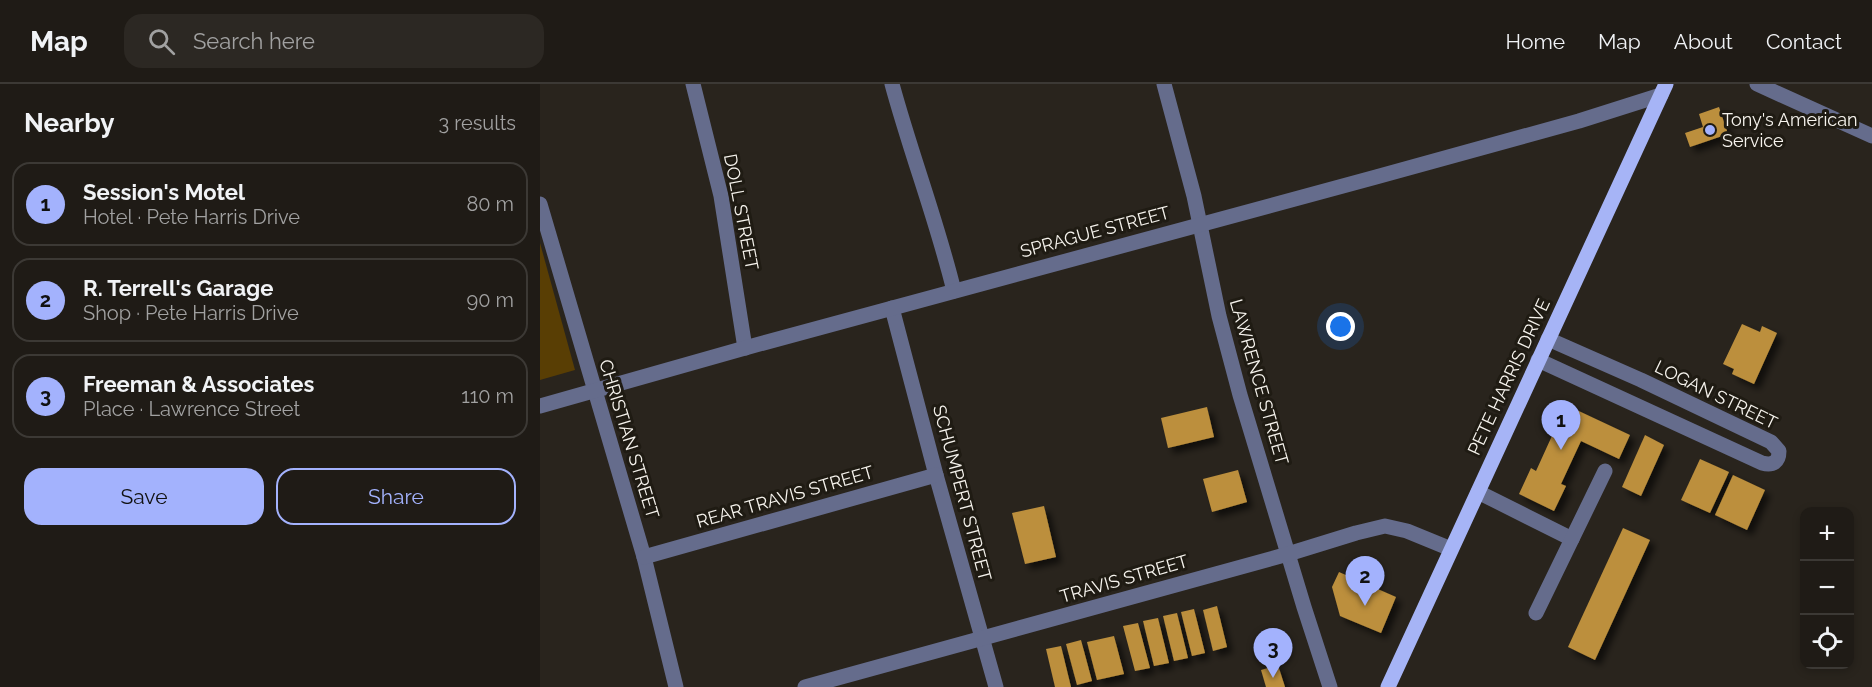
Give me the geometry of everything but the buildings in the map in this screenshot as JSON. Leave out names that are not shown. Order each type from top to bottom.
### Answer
[{"type":"main road","name":"PETE HARRIS DRIVE","points":[[1388,687],[1664,89]]},
{"type":"street","name":"DOLL STREET","points":[[693,84],[721,196],[745,348]]},
{"type":"street","points":[[892,84],[943,247],[954,291]]},
{"type":"street","name":"LAWRENCE STREET","points":[[1164,84],[1194,196],[1225,338],[1288,554],[1330,687]]},
{"type":"street","points":[[1757,84],[1872,136]]},
{"type":"street","name":"SPRAGUE STREET","points":[[540,406],[1557,127],[1664,89]]},
{"type":"street","name":"CHRISTIAN STREET","points":[[540,204],[644,557],[676,687]]},
{"type":"street","name":"SCHUMPERT STREET","points":[[892,308],[996,687]]},
{"type":"street","name":"LOGAN STREET","points":[[1538,360],[1762,464],[1775,463],[1779,458],[1779,451],[1771,442],[1548,339]]},
{"type":"street","points":[[1536,613],[1605,471]]},
{"type":"street","name":"REAR TRAVIS STREET","points":[[644,557],[936,475]]},
{"type":"street","points":[[1478,492],[1572,539]]},
{"type":"street","name":"TRAVIS STREET","points":[[806,687],[1385,526],[1407,531],[1451,549]]},
{"type":"shaded area","points":[[540,243],[575,370],[540,380]]},
{"type":"place","name":"Tony's American Service","points":[[1710,130]]},
{"type":"place","name":"Session's Motel","points":[[1561,450]]},
{"type":"place","name":"R. Terrell's Garage","points":[[1365,606]]},
{"type":"place","name":"Freeman & Associates","points":[[1273,678]]}]
